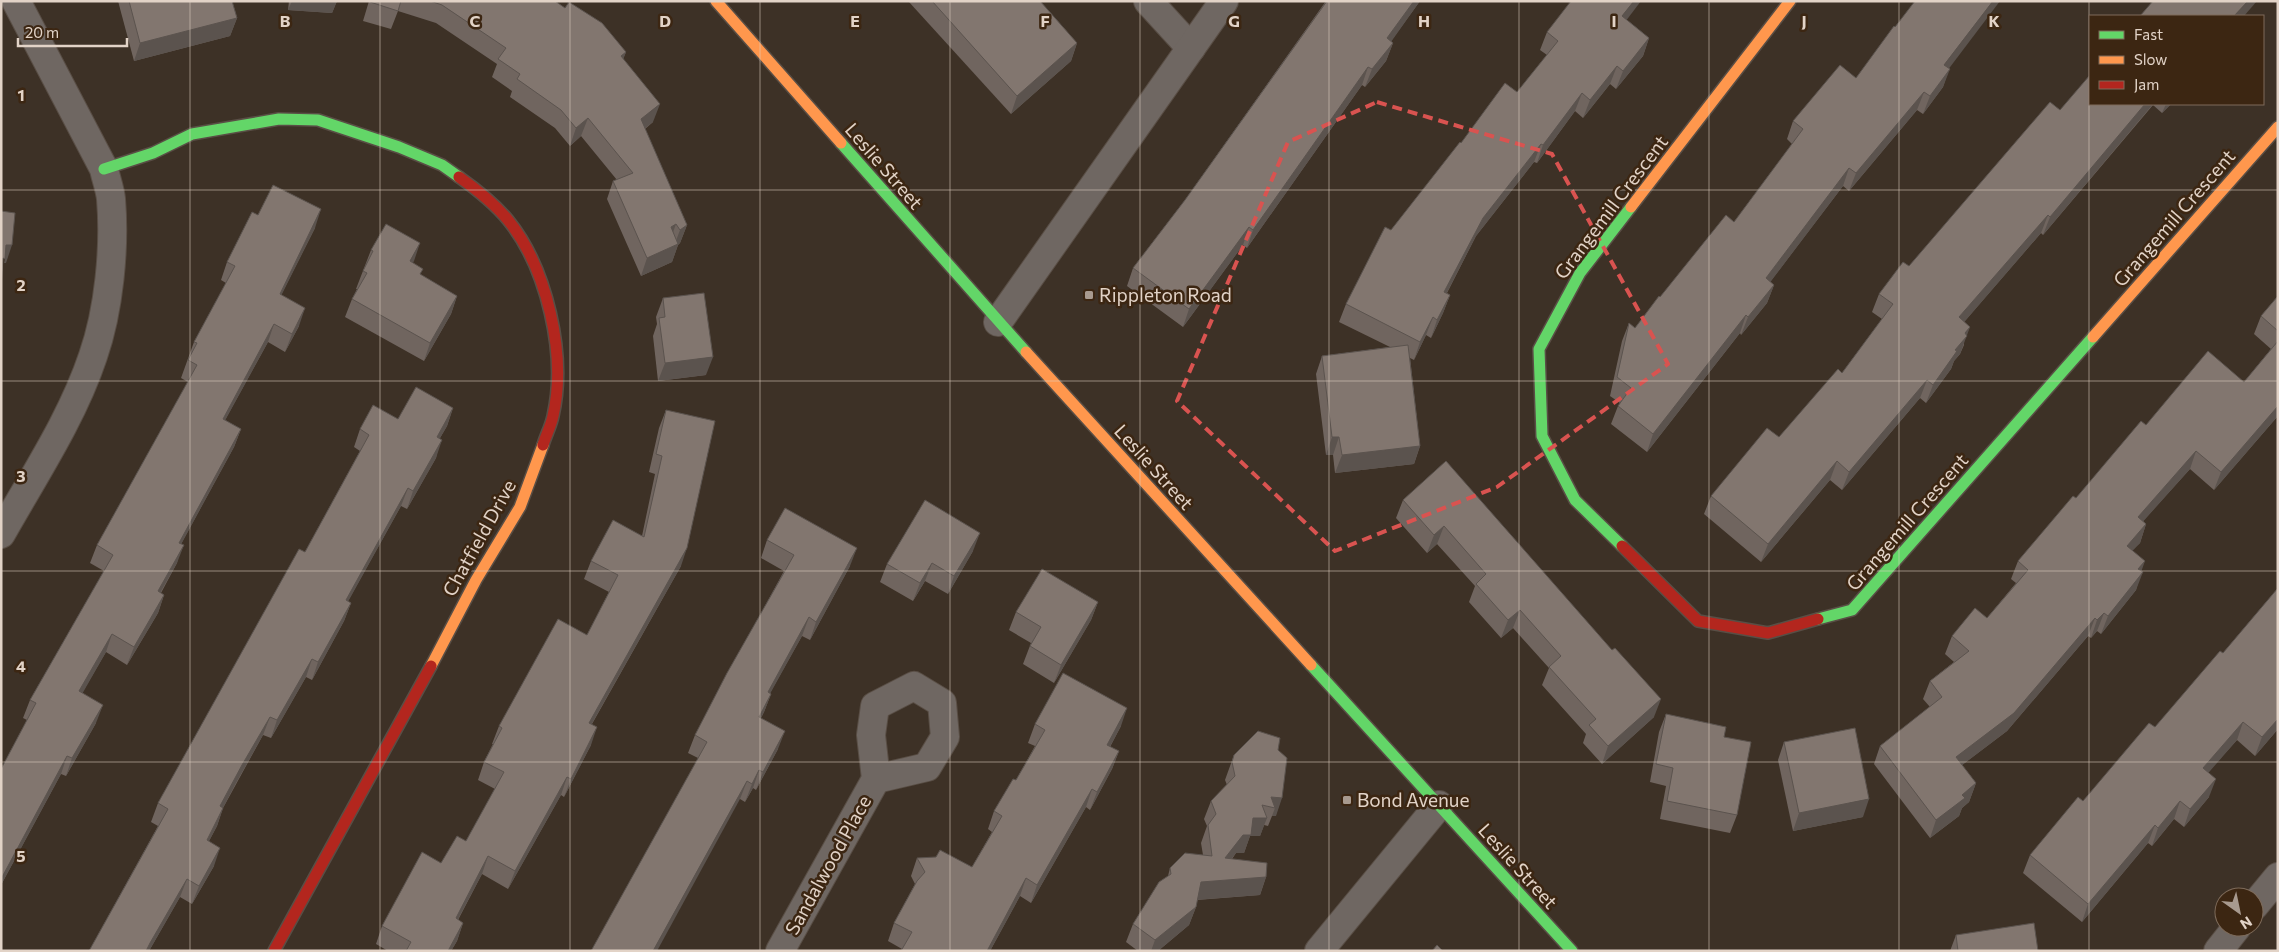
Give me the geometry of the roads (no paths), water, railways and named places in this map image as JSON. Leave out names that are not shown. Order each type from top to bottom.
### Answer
[{"type":"street","points":[[1,534],[67,417],[94,356],[107,296],[110,249],[110,198],[104,170],[16,1]]},
{"type":"street","name":"Leslie Street","points":[[716,1],[998,322],[1572,951]]},
{"type":"street","points":[[1148,1],[1191,48]]},
{"type":"street","points":[[998,322],[1224,1]]},
{"type":"street","name":"Grangemill Crescent","points":[[1790,1],[1580,273],[1539,349],[1542,436],[1575,500],[1698,621],[1768,633],[1852,610],[2278,127]]},
{"type":"street","name":"Chatfield Drive","points":[[104,170],[153,153],[192,134],[279,119],[318,120],[399,147],[442,165],[476,189],[508,220],[534,262],[548,304],[555,338],[557,381],[553,416],[520,507],[476,580],[432,664],[274,951]]},
{"type":"street","name":"Sandalwood Place","points":[[780,951],[876,779]]},
{"type":"street","points":[[1319,951],[1439,805]]},
{"type":"street","points":[[2264,894],[2278,877]]},
{"type":"street","points":[[2218,951],[2229,937]]},
{"type":"place","name":"Rippleton Road","points":[[1089,295]]},
{"type":"place","name":"Bond Avenue","points":[[1347,800]]}]
